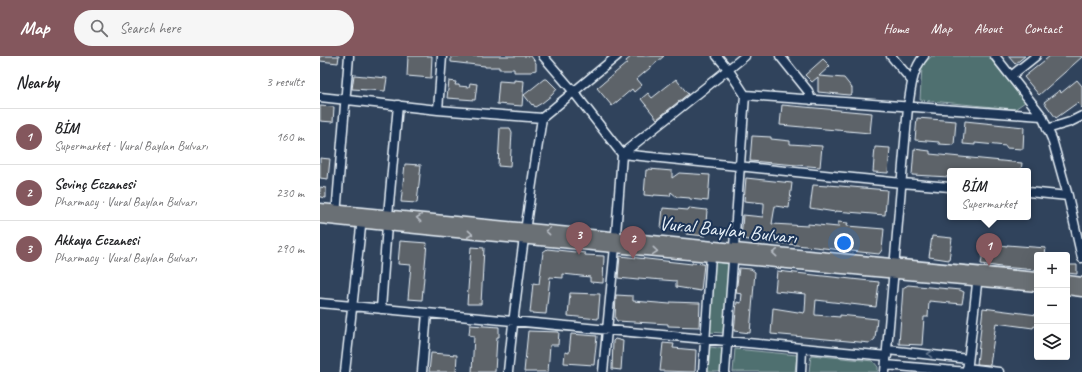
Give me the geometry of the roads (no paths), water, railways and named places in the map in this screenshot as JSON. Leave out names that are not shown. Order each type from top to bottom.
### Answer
[{"type":"main road","name":"Vural Baylan Bulvarı","points":[[320,209],[336,215],[362,218],[525,229],[711,255],[734,253]]},
{"type":"main road","name":"Vural Baylan Bulvarı","points":[[320,218],[336,215]]},
{"type":"main road","name":"Vural Baylan Bulvarı","points":[[388,220],[524,239],[616,242],[894,268],[978,277],[1034,286]]},
{"type":"main road","name":"Vural Baylan Bulvarı","points":[[978,277],[1034,278]]},
{"type":"main road","points":[[1070,281],[1082,283]]},
{"type":"main road","points":[[1070,289],[1082,291]]},
{"type":"street","points":[[336,215],[349,56]]},
{"type":"street","points":[[438,110],[442,56]]},
{"type":"street","points":[[543,56],[573,91],[622,154],[616,242],[603,372]]},
{"type":"street","points":[[508,372],[525,229],[542,118],[616,56]]},
{"type":"street","points":[[717,56],[728,69],[745,95],[725,372]]},
{"type":"street","points":[[622,154],[745,56]]},
{"type":"street","points":[[780,56],[808,92],[811,100]]},
{"type":"street","points":[[891,56],[912,81]]},
{"type":"street","points":[[995,56],[1042,116],[1052,139],[1078,225],[1082,258]]},
{"type":"street","points":[[1011,76],[1036,56]]},
{"type":"street","points":[[921,59],[912,81],[908,106],[886,369],[999,372]]},
{"type":"street","points":[[745,95],[1042,116]]},
{"type":"street","points":[[320,97],[438,110],[542,118]]},
{"type":"street","points":[[381,309],[398,105]]},
{"type":"street","points":[[1047,129],[1070,122],[1082,116]]},
{"type":"street","points":[[622,154],[902,183],[947,186]]},
{"type":"street","points":[[1031,192],[1068,196]]},
{"type":"street","points":[[345,372],[362,218]]},
{"type":"street","points":[[703,372],[711,255]]},
{"type":"street","points":[[967,370],[978,277]]},
{"type":"street","points":[[320,303],[802,348],[968,359]]},
{"type":"street","points":[[422,372],[427,313]]},
{"type":"street","points":[[801,372],[802,348]]},
{"type":"place","name":"Akkaya Eczanesi","points":[[579,255]]},
{"type":"place","name":"Sevinç Eczanesi","points":[[633,259]]},
{"type":"place","name":"BİM","points":[[989,266]]}]
